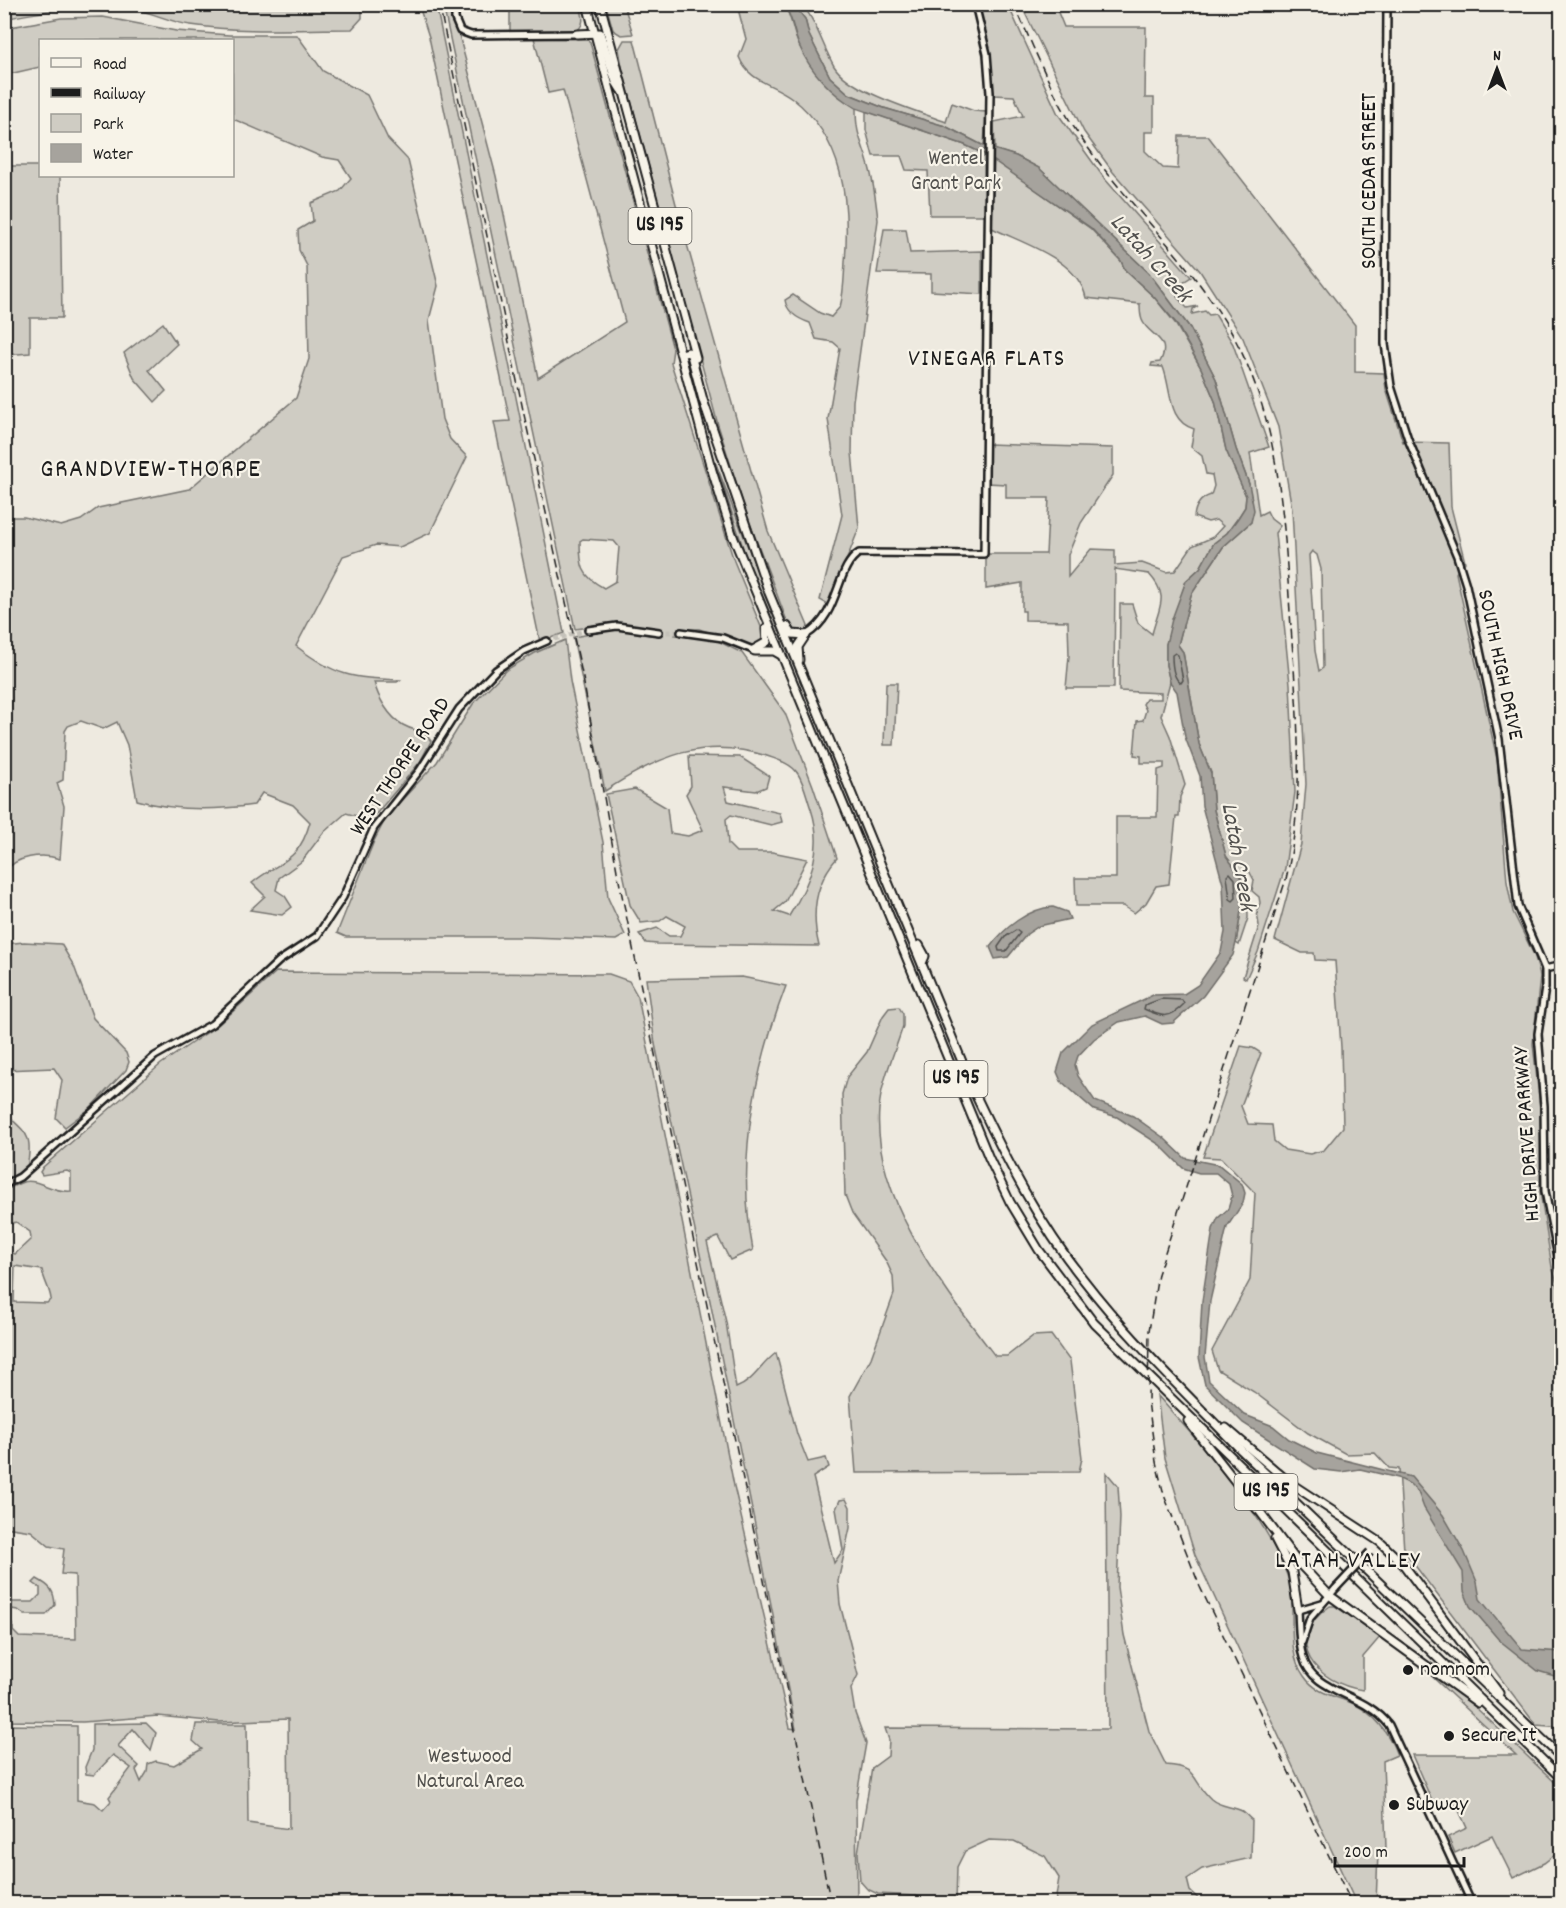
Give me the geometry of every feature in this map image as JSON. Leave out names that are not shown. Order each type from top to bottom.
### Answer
[{"type":"highway","name":"US 195","points":[[600,4],[601,33],[612,96],[711,468],[732,534],[963,1098],[1010,1202],[1064,1286],[1094,1323],[1562,1779]]},
{"type":"highway","name":"US 195","points":[[587,6],[601,33],[624,94],[711,419],[751,543],[894,892],[925,956],[922,963],[977,1098],[1005,1155],[1038,1212],[1082,1278],[1182,1388],[1241,1450],[1562,1758]]},
{"type":"highway","points":[[577,34],[587,22],[587,6]]},
{"type":"highway","points":[[577,34],[601,33]]},
{"type":"highway","points":[[577,34],[592,37],[605,86],[612,96]]},
{"type":"highway","points":[[681,354],[688,352],[691,355],[711,419]]},
{"type":"highway","points":[[732,534],[739,560],[768,634],[764,645],[753,650]]},
{"type":"highway","points":[[751,543],[788,629],[796,636],[806,635]]},
{"type":"highway","points":[[803,674],[798,647],[806,635]]},
{"type":"highway","points":[[753,650],[774,651],[781,655]]},
{"type":"highway","points":[[885,903],[912,962],[922,963]]},
{"type":"highway","points":[[1182,1388],[1277,1473],[1380,1542],[1423,1588],[1447,1627],[1516,1714]]},
{"type":"highway","points":[[1169,1398],[1296,1560],[1329,1595],[1504,1723]]},
{"type":"highway","points":[[1255,1505],[1290,1568],[1296,1586],[1298,1610]]},
{"type":"street","points":[[455,4],[455,19],[460,31],[484,35],[577,34]]},
{"type":"street","points":[[806,635],[828,615],[851,561],[861,553],[984,554],[990,176],[989,69],[975,4]]},
{"type":"street","name":"SOUTH CEDAR STREET","points":[[1386,357],[1387,4]]},
{"type":"street","name":"SOUTH HIGH DRIVE","points":[[1386,357],[1391,386],[1408,439],[1457,556],[1466,585],[1499,739],[1518,906],[1545,969],[1545,988]]},
{"type":"street","points":[[588,630],[617,626],[659,632]]},
{"type":"street","points":[[681,632],[723,638],[753,650]]},
{"type":"street","name":"WEST THORPE ROAD","points":[[4,1185],[20,1177],[154,1056],[212,1023],[279,961],[316,936],[343,897],[374,828],[437,747],[459,709],[496,670],[524,651],[547,641]]},
{"type":"street","points":[[1545,969],[1562,966]]},
{"type":"street","name":"HIGH DRIVE PARKWAY","points":[[1545,988],[1538,1034],[1544,1106],[1545,1191],[1562,1277]]},
{"type":"street","points":[[1301,1646],[1308,1623],[1322,1603],[1380,1542]]},
{"type":"street","points":[[1322,1603],[1298,1610],[1305,1663],[1315,1678],[1366,1703],[1389,1725],[1472,1904]]},
{"type":"green space","points":[[5,4],[362,5],[362,18],[352,29],[251,30],[211,27],[178,23],[142,11],[108,7],[56,10],[4,19]]},
{"type":"green space","points":[[413,5],[436,5],[564,633],[540,642],[494,422],[510,421],[429,37],[420,9]]},
{"type":"green space","points":[[443,5],[452,5],[452,15],[496,176],[538,378],[625,322],[563,90],[548,93],[534,38],[587,39],[590,42],[673,349],[671,363],[734,561],[764,634],[764,641],[760,646],[753,646],[699,629],[678,629],[675,635],[716,640],[742,653],[785,713],[837,858],[823,878],[816,900],[815,922],[819,946],[657,944],[646,943],[639,934],[657,928],[669,936],[680,936],[685,926],[667,916],[660,921],[641,923],[630,905],[606,794],[635,789],[667,808],[670,833],[688,836],[703,830],[686,794],[691,786],[689,756],[740,757],[769,776],[766,787],[756,791],[724,787],[728,801],[780,813],[782,822],[771,825],[731,815],[726,819],[728,844],[736,852],[772,852],[807,859],[785,902],[774,911],[789,916],[804,890],[813,864],[816,851],[815,823],[804,786],[795,771],[780,761],[744,750],[702,749],[682,753],[644,768],[605,791],[573,637],[619,629],[650,635],[660,634],[658,630],[621,623],[575,629]],"holes":[[[583,539],[614,541],[619,547],[616,581],[604,588],[596,584],[583,569],[580,541]]]},
{"type":"green space","points":[[510,5],[580,5],[582,23],[575,32],[510,32]]},
{"type":"green space","points":[[606,5],[624,5],[633,34],[621,35],[613,30]]},
{"type":"green space","points":[[737,5],[784,5],[803,52],[833,89],[856,108],[858,131],[874,192],[878,220],[853,401],[852,452],[859,528],[829,605],[820,600],[842,515],[828,419],[840,348],[833,342],[816,339],[810,323],[794,315],[788,309],[785,300],[793,295],[820,313],[831,317],[840,307],[844,285],[846,239],[844,194],[833,152],[823,132],[809,114],[792,98],[755,77],[743,65],[739,57],[746,39]]},
{"type":"green space","points":[[794,5],[802,5],[807,11],[834,66],[854,84],[885,100],[946,122],[952,103],[974,111],[986,112],[984,146],[945,126],[884,108],[849,94],[830,77],[809,35],[805,19]]},
{"type":"green space","points":[[978,5],[1008,5],[1058,114],[1104,178],[1191,277],[1185,281],[1177,297],[1187,308],[1198,306],[1193,309],[1192,314],[1205,311],[1209,315],[1215,314],[1233,344],[1269,447],[1250,453],[1259,515],[1267,511],[1271,519],[1280,526],[1275,533],[1290,684],[1295,792],[1285,868],[1258,952],[1246,979],[1243,977],[1259,926],[1257,911],[1260,903],[1259,897],[1252,891],[1254,880],[1247,867],[1248,918],[1239,945],[1236,943],[1242,904],[1241,876],[1226,856],[1214,810],[1211,773],[1199,744],[1183,652],[1178,645],[1191,595],[1223,547],[1251,522],[1249,484],[1236,449],[1216,379],[1190,328],[1149,273],[1039,168],[1016,156],[995,150],[994,122],[1023,116],[1014,96],[994,95],[988,43]]},
{"type":"green space","points":[[1021,5],[1055,5],[1064,27],[1146,27],[1145,98],[1154,98],[1154,132],[1145,132],[1145,151],[1163,168],[1178,169],[1179,136],[1208,136],[1355,325],[1355,372],[1384,373],[1386,389],[1403,442],[1449,443],[1451,507],[1465,562],[1456,573],[1497,759],[1507,882],[1513,912],[1535,957],[1540,976],[1533,1044],[1541,1115],[1540,1191],[1552,1267],[1562,1299],[1561,1727],[1536,1725],[1404,1551],[1399,1469],[1389,1468],[1375,1453],[1346,1454],[1308,1433],[1254,1392],[1218,1370],[1212,1351],[1250,1280],[1255,1193],[1221,1158],[1203,1157],[1241,1046],[1253,1048],[1261,1053],[1241,1106],[1248,1124],[1272,1125],[1274,1141],[1285,1150],[1310,1154],[1324,1150],[1343,1127],[1341,1047],[1335,961],[1315,960],[1314,953],[1302,953],[1275,940],[1301,844],[1306,784],[1292,509],[1278,427],[1243,338],[1200,271],[1113,172],[1084,132]],"holes":[[[1312,551],[1317,555],[1321,569],[1323,668],[1319,671],[1315,651],[1309,555]]]},
{"type":"green space","points":[[103,17],[176,31],[229,35],[297,35],[323,71],[367,95],[388,139],[408,160],[438,286],[429,320],[442,419],[450,439],[467,457],[430,533],[400,547],[376,545],[343,556],[296,646],[322,664],[344,674],[400,680],[374,682],[381,701],[393,717],[403,725],[421,732],[431,741],[420,762],[371,820],[346,813],[323,833],[302,861],[279,878],[276,890],[285,896],[292,907],[282,915],[250,910],[265,896],[252,883],[294,853],[306,835],[310,822],[293,805],[262,793],[254,805],[225,808],[180,808],[137,800],[127,745],[117,722],[103,729],[81,721],[68,726],[65,731],[63,780],[57,783],[64,806],[60,859],[45,856],[30,857],[15,862],[5,872],[5,517],[24,517],[61,526],[81,520],[98,508],[189,489],[296,398],[309,359],[307,266],[299,250],[298,230],[313,221],[311,203],[340,191],[351,178],[339,160],[322,157],[234,119],[234,39],[39,39],[39,67],[5,75],[5,28],[61,18]]},
{"type":"green space","points":[[624,40],[634,40],[679,216],[768,531],[808,626],[807,631],[796,633],[790,629],[746,513],[718,425],[622,67],[619,49]]},
{"type":"green space","name":"Wentel Grant Park","points":[[866,111],[965,145],[984,154],[984,215],[930,215],[928,171],[906,170],[901,156],[873,156],[866,130]]},
{"type":"green space","points":[[994,160],[1091,229],[1121,261],[1125,270],[1154,297],[1175,323],[1201,368],[1215,401],[1226,450],[1246,496],[1245,507],[1238,518],[1227,533],[1214,543],[1200,568],[1186,581],[1166,644],[1166,665],[1170,682],[1161,716],[1170,736],[1185,785],[1180,797],[1179,817],[1176,817],[1169,884],[1156,886],[1146,903],[1134,913],[1123,906],[1076,906],[1075,878],[1116,878],[1116,817],[1157,817],[1158,770],[1164,768],[1164,763],[1141,763],[1141,756],[1134,755],[1137,721],[1143,720],[1146,710],[1143,704],[1146,699],[1161,699],[1161,693],[1119,691],[1120,604],[1132,604],[1138,623],[1152,634],[1160,609],[1159,589],[1149,574],[1115,569],[1114,688],[1066,688],[1069,656],[1068,621],[1025,620],[1025,611],[1022,611],[1022,583],[986,589],[986,554],[1046,554],[1049,498],[1006,498],[1006,484],[987,483],[988,444],[1113,448],[1113,475],[1081,523],[1068,555],[1068,577],[1091,549],[1115,550],[1115,565],[1142,563],[1166,572],[1175,571],[1192,546],[1213,537],[1223,526],[1216,520],[1208,522],[1194,517],[1199,503],[1211,495],[1214,486],[1212,475],[1206,474],[1202,456],[1191,447],[1194,429],[1185,425],[1175,412],[1163,367],[1151,366],[1152,363],[1160,362],[1164,348],[1162,342],[1142,320],[1140,304],[1086,298],[1081,284],[1061,263],[1048,254],[992,228]]},
{"type":"green space","points":[[4,166],[39,166],[39,177],[60,177],[62,318],[30,318],[30,353],[5,355]]},
{"type":"green space","points":[[884,229],[906,229],[910,253],[982,251],[982,294],[931,291],[931,274],[877,273]]},
{"type":"green space","points":[[163,323],[177,344],[149,370],[166,391],[155,402],[134,378],[124,353]]},
{"type":"green space","points":[[715,461],[784,641],[780,643],[747,560]]},
{"type":"green space","points":[[565,640],[570,681],[603,842],[608,898],[625,935],[616,940],[529,937],[346,937],[337,933],[374,841],[387,816],[437,762],[473,704],[506,670],[535,653]]},
{"type":"green space","points":[[886,683],[897,683],[894,745],[884,745]]},
{"type":"green space","points":[[24,942],[61,944],[74,966],[93,1018],[126,1053],[129,1062],[126,1070],[89,1109],[65,1127],[56,1118],[62,1080],[54,1068],[5,1070],[5,944]]},
{"type":"green space","name":"Westwood Natural Area","points":[[276,972],[609,974],[629,981],[638,997],[734,1486],[790,1728],[796,1729],[710,1301],[655,1044],[646,979],[742,977],[786,986],[765,1050],[751,1116],[746,1183],[753,1250],[730,1260],[718,1237],[707,1242],[726,1322],[736,1388],[747,1382],[776,1353],[797,1434],[808,1462],[826,1458],[829,1467],[813,1477],[834,1563],[843,1550],[836,1509],[840,1500],[846,1499],[850,1507],[850,1528],[838,1581],[840,1604],[858,1675],[851,1689],[855,1713],[866,1743],[856,1800],[857,1903],[5,1903],[5,1725],[77,1726],[77,1800],[95,1803],[103,1810],[111,1801],[109,1797],[131,1768],[113,1755],[94,1775],[86,1774],[85,1767],[92,1750],[92,1724],[146,1723],[156,1733],[151,1750],[133,1729],[118,1746],[139,1766],[136,1770],[141,1782],[147,1772],[148,1764],[156,1761],[174,1765],[202,1749],[193,1741],[196,1724],[247,1724],[248,1823],[289,1829],[288,1719],[219,1722],[158,1716],[83,1722],[4,1721],[5,1619],[13,1625],[13,1631],[19,1637],[76,1639],[75,1575],[61,1574],[64,1549],[49,1546],[31,1531],[5,1527],[5,1242],[9,1251],[15,1254],[31,1239],[30,1232],[16,1222],[5,1225],[5,1191],[29,1181],[58,1190],[71,1191],[71,1173],[67,1171],[42,1175],[40,1172],[43,1167],[161,1064],[218,1025]],"holes":[[[15,1266],[42,1270],[51,1299],[47,1303],[14,1302]]]},
{"type":"green space","points":[[899,1007],[903,1014],[903,1026],[885,1078],[879,1109],[880,1142],[887,1176],[899,1209],[934,1272],[995,1356],[1007,1356],[1033,1336],[1051,1335],[1070,1361],[1082,1458],[1079,1472],[856,1473],[850,1396],[871,1358],[894,1294],[893,1276],[886,1261],[852,1213],[845,1195],[842,1094],[847,1077],[867,1052],[883,1016],[889,1008]]},
{"type":"green space","points":[[4,1074],[5,1113],[24,1131],[29,1142],[27,1168],[5,1181]]},
{"type":"green space","points":[[1157,1395],[1230,1480],[1277,1551],[1290,1587],[1294,1652],[1304,1676],[1320,1691],[1362,1708],[1381,1725],[1394,1747],[1397,1755],[1383,1761],[1386,1848],[1378,1853],[1376,1903],[1356,1903],[1195,1555],[1165,1458]]},
{"type":"green space","points":[[1106,1472],[1118,1486],[1120,1517],[1117,1587],[1124,1635],[1149,1731],[1166,1765],[1184,1768],[1211,1799],[1218,1804],[1242,1811],[1252,1820],[1251,1858],[1202,1869],[1187,1879],[1190,1891],[1203,1903],[1055,1903],[1059,1878],[1045,1856],[1014,1841],[989,1840],[965,1851],[957,1867],[956,1903],[932,1903],[916,1896],[878,1894],[867,1889],[860,1881],[858,1853],[872,1768],[888,1756],[889,1740],[885,1728],[1108,1729]]},
{"type":"green space","points":[[37,1579],[48,1586],[54,1596],[55,1605],[46,1615],[25,1615],[18,1610],[5,1608],[6,1602],[33,1602],[40,1595],[40,1588],[33,1583]]},
{"type":"green space","points":[[1330,1606],[1335,1606],[1381,1636],[1363,1657],[1363,1690],[1331,1679],[1319,1670],[1310,1658],[1306,1646],[1307,1633],[1315,1619]]},
{"type":"green space","points":[[1410,1656],[1471,1703],[1561,1788],[1561,1850],[1544,1863],[1513,1878],[1492,1836],[1455,1853],[1448,1837],[1467,1828],[1454,1800],[1435,1808],[1412,1755],[1516,1755]]},
{"type":"water","points":[[784,5],[794,5],[805,19],[809,35],[830,77],[849,94],[884,108],[945,126],[984,146],[1016,156],[1039,168],[1149,273],[1190,328],[1216,379],[1236,449],[1249,484],[1254,510],[1251,522],[1223,547],[1191,595],[1178,645],[1183,652],[1199,744],[1211,773],[1214,810],[1226,856],[1241,876],[1242,904],[1236,943],[1233,955],[1203,996],[1173,1023],[1162,1024],[1145,1016],[1119,1022],[1094,1039],[1078,1056],[1075,1065],[1078,1076],[1095,1101],[1133,1116],[1164,1138],[1185,1158],[1219,1165],[1242,1184],[1245,1193],[1243,1203],[1227,1227],[1210,1301],[1205,1357],[1209,1381],[1245,1415],[1273,1426],[1289,1439],[1317,1453],[1411,1477],[1443,1515],[1464,1551],[1477,1582],[1480,1599],[1522,1649],[1561,1652],[1561,1678],[1538,1671],[1499,1640],[1470,1606],[1464,1591],[1463,1572],[1424,1508],[1418,1492],[1410,1484],[1398,1478],[1360,1469],[1341,1472],[1315,1469],[1243,1423],[1205,1385],[1199,1357],[1202,1301],[1213,1229],[1218,1218],[1228,1209],[1232,1196],[1229,1184],[1216,1173],[1199,1173],[1183,1168],[1160,1145],[1117,1117],[1094,1110],[1061,1081],[1057,1072],[1063,1053],[1092,1024],[1153,995],[1184,994],[1198,985],[1221,952],[1225,932],[1223,884],[1202,806],[1200,776],[1185,737],[1177,692],[1170,682],[1166,665],[1166,644],[1172,619],[1186,581],[1200,568],[1214,543],[1227,533],[1245,507],[1246,496],[1226,450],[1215,401],[1201,368],[1176,323],[1154,297],[1125,270],[1121,261],[1091,228],[984,154],[965,145],[847,103],[822,81],[809,64]]},
{"type":"water","points":[[1053,907],[1067,912],[1070,919],[1039,926],[1027,934],[1008,957],[995,959],[990,947],[1002,933],[1026,915]]},
{"type":"tunnel","points":[[547,641],[588,630]]},
{"type":"tunnel","points":[[659,632],[681,632]]},
{"type":"railway","points":[[439,4],[523,410],[583,678],[617,871],[831,1904]]},
{"type":"railway","points":[[1014,4],[1047,77],[1075,129],[1197,281],[1230,330],[1247,365],[1260,400],[1277,474],[1286,550],[1297,722],[1298,784],[1292,847],[1286,879],[1158,1274],[1149,1331],[1148,1401],[1156,1462],[1164,1495],[1200,1587],[1352,1904]]},
{"type":"place","name":"nomnom","points":[[1408,1670]]},
{"type":"place","name":"Secure It","points":[[1449,1736]]},
{"type":"place","name":"Subway","points":[[1394,1805]]},
{"type":"district","name":"VINEGAR FLATS","points":[[987,360]]},
{"type":"district","name":"GRANDVIEW-THORPE","points":[[151,470]]},
{"type":"district","name":"LATAH VALLEY","points":[[1348,1562]]},
{"type":"water label","name":"Latah Creek","points":[[1150,259]]},
{"type":"water label","name":"Latah Creek","points":[[1237,857]]}]
